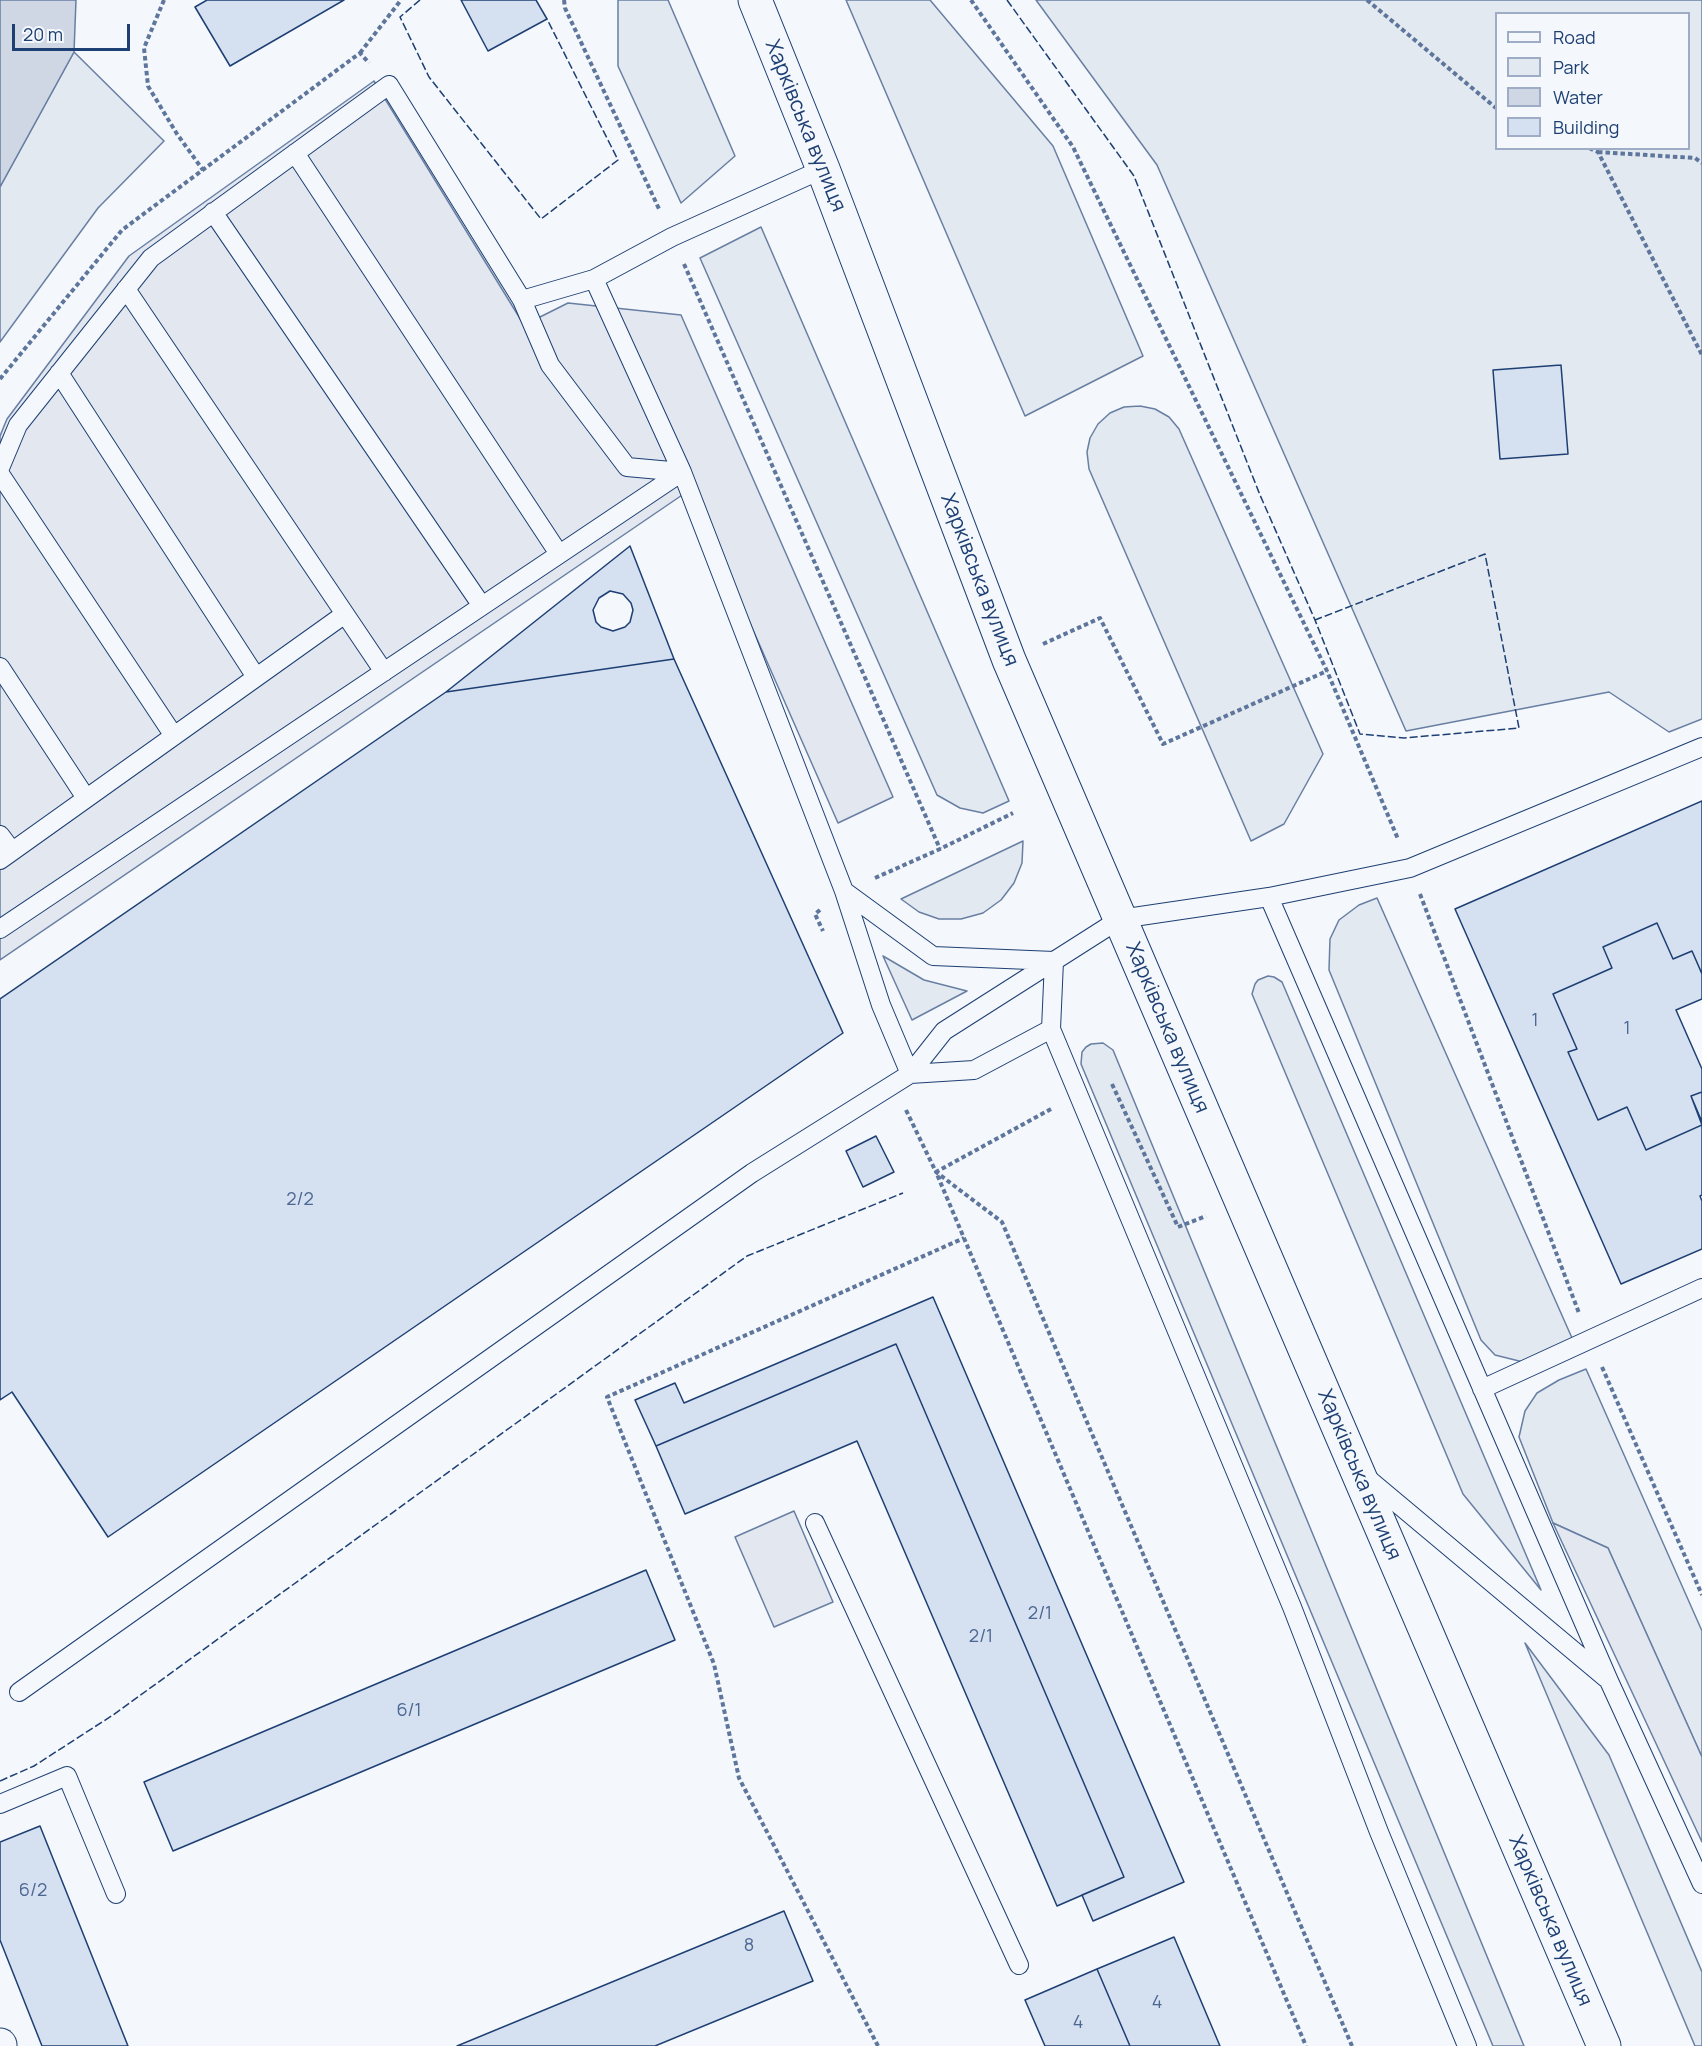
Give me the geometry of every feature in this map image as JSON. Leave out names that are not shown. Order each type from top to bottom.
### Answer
[{"type":"main road","name":"Харківська вулиця","points":[[755,0],[822,169],[1009,660],[1604,2046]]},
{"type":"lane","points":[[0,468],[18,425],[151,258],[389,85],[522,300],[550,365],[627,466],[682,472]]},
{"type":"lane","points":[[295,153],[559,554]]},
{"type":"lane","points":[[522,300],[594,279],[672,237],[822,169]]},
{"type":"lane","points":[[213,212],[482,606]]},
{"type":"lane","points":[[594,279],[682,472],[844,891],[881,1005],[910,1074]]},
{"type":"lane","points":[[126,289],[384,672]]},
{"type":"lane","points":[[59,373],[256,677]]},
{"type":"lane","points":[[0,929],[682,472]]},
{"type":"lane","points":[[0,474],[174,735]]},
{"type":"lane","points":[[0,835],[6,856],[345,614]]},
{"type":"lane","points":[[0,667],[86,798]]},
{"type":"lane","points":[[19,1692],[752,1173],[910,1074],[944,1031],[1120,919],[1269,897],[1410,868],[1702,747]]},
{"type":"lane","points":[[844,891],[933,956],[1054,961]]},
{"type":"lane","points":[[1269,897],[1609,1681],[1702,1884]]},
{"type":"lane","points":[[1054,961],[1051,1029],[1292,1607],[1379,1832],[1467,2046]]},
{"type":"lane","points":[[910,1074],[974,1070],[1051,1029]]},
{"type":"lane","points":[[1482,1389],[1702,1288]]},
{"type":"lane","points":[[1357,1470],[1609,1681]]},
{"type":"lane","points":[[815,1523],[1019,1965]]},
{"type":"lane","points":[[0,1804],[67,1776],[117,1894]]},
{"type":"path","points":[[164,0],[144,48],[148,86],[202,170]]},
{"type":"path","points":[[360,53],[401,0]]},
{"type":"path","points":[[564,0],[565,8],[672,237],[940,849],[1013,813]]},
{"type":"path","points":[[971,0],[1073,147],[1327,670],[1410,868],[1590,1340],[1702,1595]]},
{"type":"path","points":[[1366,0],[1495,106]]},
{"type":"path","points":[[1594,150],[1695,158],[1702,163]]},
{"type":"path","points":[[1598,152],[1702,355]]},
{"type":"path","points":[[1009,660],[1100,618],[1164,744],[1327,670]]},
{"type":"path","points":[[1112,1084],[1178,1227],[1242,1203]]},
{"type":"path","points":[[936,1172],[1051,1109]]},
{"type":"path","points":[[936,1172],[1306,2046]]},
{"type":"path","points":[[936,1172],[1002,1222],[1352,2046]]},
{"type":"path","points":[[878,2046],[739,1778],[714,1664],[607,1397],[963,1238]]},
{"type":"green space","points":[[618,0],[668,0],[735,156],[681,203],[618,66]]},
{"type":"green space","points":[[846,0],[930,0],[1053,146],[1143,356],[1025,416]]},
{"type":"green space","points":[[1036,0],[1702,0],[1702,719],[1669,732],[1609,692],[1406,731],[1157,165]]},
{"type":"green space","points":[[74,52],[164,141],[98,208],[0,342],[0,187]]},
{"type":"green space","points":[[761,227],[1009,801],[983,813],[960,808],[937,795],[700,258]]},
{"type":"green space","points":[[1140,406],[1155,409],[1169,417],[1179,429],[1323,754],[1284,824],[1251,841],[1089,469],[1087,452],[1090,438],[1098,424],[1110,413],[1124,407]]},
{"type":"green space","points":[[1023,841],[1022,863],[1014,883],[1001,900],[983,913],[961,919],[939,919],[919,912],[901,899]]},
{"type":"green space","points":[[1377,898],[1576,1347],[1523,1362],[1495,1355],[1481,1340],[1329,970],[1330,939],[1339,920],[1359,905]]},
{"type":"green space","points":[[883,956],[924,980],[967,991],[912,1020]]},
{"type":"green space","points":[[1268,976],[1282,982],[1541,1590],[1463,1494],[1252,994],[1258,980]]},
{"type":"green space","points":[[1103,1043],[1113,1050],[1524,2046],[1493,2046],[1081,1064],[1082,1052],[1086,1047]]},
{"type":"green space","points":[[1586,1369],[1702,1631],[1702,1757],[1608,1548],[1553,1523],[1519,1437],[1525,1411],[1537,1393],[1559,1380]]},
{"type":"green space","points":[[1525,1643],[1609,1755],[1702,1972],[1702,2046],[1695,2046]]},
{"type":"shaded area","points":[[374,81],[524,325],[568,303],[681,315],[893,797],[838,823],[691,489],[0,960],[0,436],[7,419],[129,256]]},
{"type":"shaded area","points":[[794,1511],[833,1602],[774,1627],[735,1537]]},
{"type":"shaded area","points":[[1553,1523],[1608,1548],[1702,1757],[1702,1842]]},
{"type":"water","points":[[0,0],[76,0],[74,52],[0,187]]},
{"type":"building","points":[[207,0],[344,0],[230,66],[195,7]]},
{"type":"building","points":[[461,0],[536,0],[547,19],[488,51]]},
{"type":"building","points":[[1561,365],[1568,454],[1500,459],[1493,370]]},
{"type":"building","points":[[630,546],[674,659],[446,692]],"holes":[[[610,591],[623,594],[631,603],[633,610],[630,622],[625,627],[613,631],[601,627],[596,622],[593,610],[599,598]]]},
{"type":"building","points":[[674,659],[843,1033],[108,1537],[12,1392],[0,1400],[0,999],[446,692]]},
{"type":"building","points":[[1702,801],[1702,974],[1692,951],[1673,959],[1657,923],[1603,947],[1612,968],[1553,994],[1577,1049],[1568,1052],[1598,1120],[1627,1107],[1646,1150],[1702,1125],[1702,1195],[1700,1196],[1702,1201],[1702,1249],[1621,1284],[1455,909]]},
{"type":"building","points":[[1657,923],[1673,959],[1692,951],[1702,974],[1702,999],[1676,1010],[1702,1069],[1702,1092],[1691,1096],[1702,1125],[1646,1150],[1627,1107],[1598,1120],[1568,1052],[1577,1049],[1553,994],[1612,968],[1603,947]]},
{"type":"building","points":[[1702,1092],[1702,1122],[1691,1096]]},
{"type":"building","points":[[876,1136],[894,1172],[863,1187],[846,1151]]},
{"type":"building","points":[[933,1297],[1184,1882],[1093,1921],[1082,1895],[1124,1877],[896,1344],[656,1446],[635,1400],[675,1383],[684,1403]]},
{"type":"building","points":[[896,1344],[1124,1877],[1057,1906],[857,1441],[685,1514],[656,1446]]},
{"type":"building","points":[[646,1570],[675,1640],[173,1851],[144,1782]]},
{"type":"building","points":[[40,1826],[128,2046],[42,2046],[0,1940],[0,1842]]},
{"type":"building","points":[[784,1911],[813,1981],[655,2046],[457,2046]]},
{"type":"building","points":[[1174,1937],[1220,2046],[1130,2046],[1097,1969]]},
{"type":"building","points":[[1097,1969],[1130,2046],[1045,2046],[1025,2000]]},
{"type":"fence","points":[[420,0],[400,17],[429,77],[541,219],[618,160],[547,19]]},
{"type":"fence","points":[[1007,0],[1134,176],[1260,495],[1315,620],[1360,734],[1404,738],[1519,728],[1485,554],[1315,620]]},
{"type":"fence","points":[[0,1781],[34,1766],[113,1715],[747,1256],[903,1193]]}]
